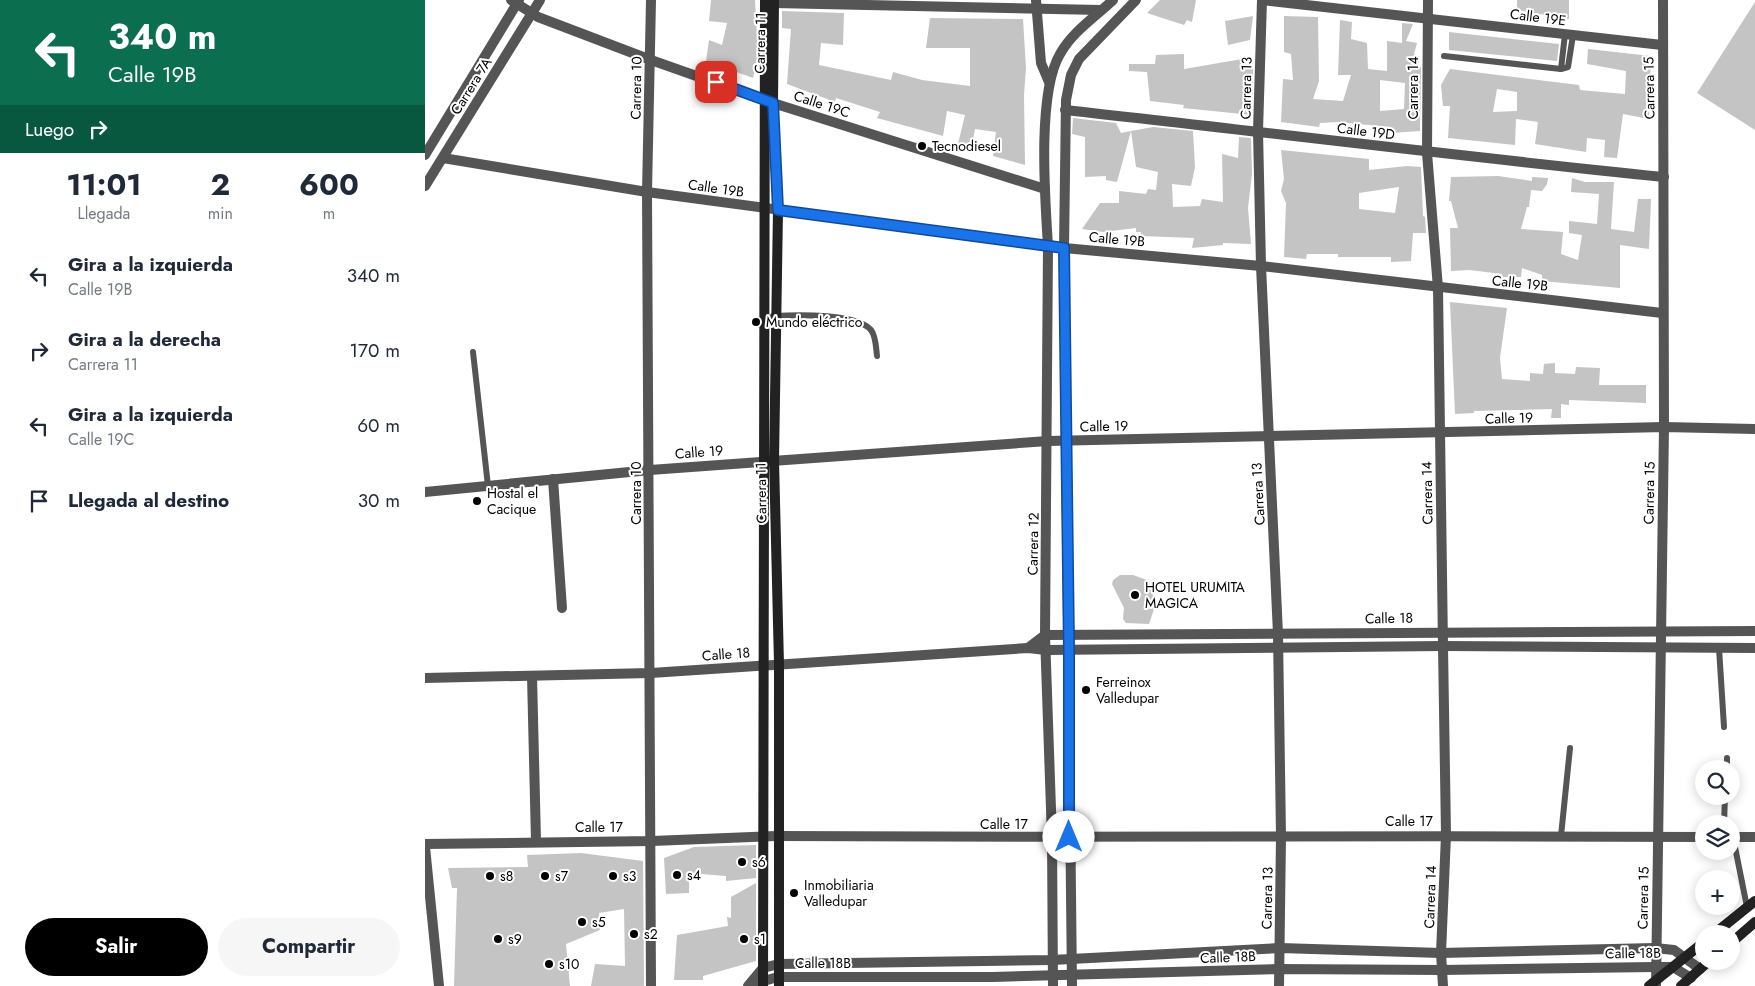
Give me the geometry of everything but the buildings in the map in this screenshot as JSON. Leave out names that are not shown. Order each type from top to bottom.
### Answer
[{"type":"main road","name":"Carrera 11","points":[[763,983],[764,316],[771,1]]},
{"type":"main road","name":"Carrera 11","points":[[769,101],[778,210],[774,460],[779,664],[777,836],[779,982]]},
{"type":"main road","points":[[1725,925],[1751,904]]},
{"type":"main road","points":[[1740,935],[1755,922]]},
{"type":"main road","points":[[1653,984],[1695,949]]},
{"type":"main road","points":[[1681,986],[1699,970]]},
{"type":"street","name":"Carrera 7A","points":[[425,186],[540,0]]},
{"type":"street","name":"Carrera 10","points":[[651,0],[647,192],[652,841],[651,986]]},
{"type":"street","points":[[1049,82],[1055,62],[1066,44],[1113,0]]},
{"type":"street","points":[[1072,981],[1064,248],[1065,110],[1069,83],[1079,59],[1136,0]]},
{"type":"street","name":"Calle 19E","points":[[1262,0],[1662,45]]},
{"type":"street","name":"Carrera 13","points":[[1262,0],[1258,131],[1261,266],[1279,648],[1281,836],[1279,986]]},
{"type":"street","name":"Carrera 14","points":[[1428,0],[1427,153],[1438,288],[1446,835],[1441,953],[1443,986]]},
{"type":"street","name":"Carrera 15","points":[[1653,984],[1655,967],[1664,427],[1663,0]]},
{"type":"street","name":"Carrera 7A","points":[[426,152],[516,1]]},
{"type":"street","name":"Calle 19C","points":[[516,1],[532,14],[651,60],[769,101],[1045,189]]},
{"type":"street","points":[[771,1],[1036,4],[1101,10]]},
{"type":"street","points":[[1036,4],[1041,63],[1049,82]]},
{"type":"street","name":"Carrera 12","points":[[1049,82],[1045,189],[1048,246],[1048,441],[1045,635],[1052,838],[1053,981]]},
{"type":"street","name":"Calle 19D","points":[[1065,110],[1258,131],[1427,153],[1664,177]]},
{"type":"street","name":"Calle 19B","points":[[426,152],[443,158],[647,192],[1048,246],[1261,266],[1663,313]]},
{"type":"street","name":"Calle 19","points":[[425,492],[650,470],[1066,440],[1664,427],[1755,428]]},
{"type":"street","points":[[553,479],[562,608]]},
{"type":"street","name":"Calle 18","points":[[1045,635],[1755,631]]},
{"type":"street","points":[[1028,648],[1045,635]]},
{"type":"street","name":"Calle 18","points":[[425,678],[651,673],[1028,648],[1069,650],[1443,646],[1755,648]]},
{"type":"street","points":[[532,676],[536,841]]},
{"type":"street","name":"Calle 17","points":[[425,845],[536,841],[652,841],[777,836],[1052,838],[1446,835],[1695,837]]},
{"type":"street","points":[[1740,837],[1755,837]]},
{"type":"street","points":[[425,845],[439,986]]},
{"type":"street","name":"Calle 18B","points":[[763,968],[779,964],[1052,960],[1280,948],[1441,953],[1655,948],[1674,950],[1686,956],[1695,964]]},
{"type":"street","name":"Calle 18B","points":[[748,986],[779,982],[1072,981],[1279,969],[1442,970],[1673,967],[1691,978]]},
{"type":"street","points":[[748,986],[763,968]]},
{"type":"lane","points":[[1444,56],[1561,69],[1569,34]]},
{"type":"lane","points":[[764,316],[837,318],[862,323],[874,335],[877,356]]},
{"type":"lane","points":[[473,352],[488,486]]},
{"type":"lane","points":[[1719,648],[1724,727]]},
{"type":"lane","points":[[1561,836],[1570,748]]},
{"type":"lane","points":[[1739,860],[1751,904]]},
{"type":"place","name":"Tecnodiesel","points":[[922,146]]},
{"type":"place","name":"Mundo eléctrico","points":[[756,322]]},
{"type":"place","name":"Hostal el Cacique","points":[[477,501]]},
{"type":"place","name":"HOTEL URUMITA MAGICA","points":[[1135,595]]},
{"type":"place","name":"Ferreinox Valledupar","points":[[1086,690]]},
{"type":"place","name":"s6","points":[[742,862]]},
{"type":"place","name":"s4","points":[[677,875]]},
{"type":"place","name":"s8","points":[[490,876]]},
{"type":"place","name":"s7","points":[[545,876]]},
{"type":"place","name":"s3","points":[[613,876]]},
{"type":"place","name":"Inmobiliaria Valledupar","points":[[794,893]]},
{"type":"place","name":"s5","points":[[582,922]]},
{"type":"place","name":"s2","points":[[634,934]]},
{"type":"place","name":"s9","points":[[498,939]]},
{"type":"place","name":"s1","points":[[744,939]]},
{"type":"place","name":"s10","points":[[549,964]]},
{"type":"route","points":[[716,82],[773,103],[778,210],[1064,248],[1069,650],[1069,837]]}]
